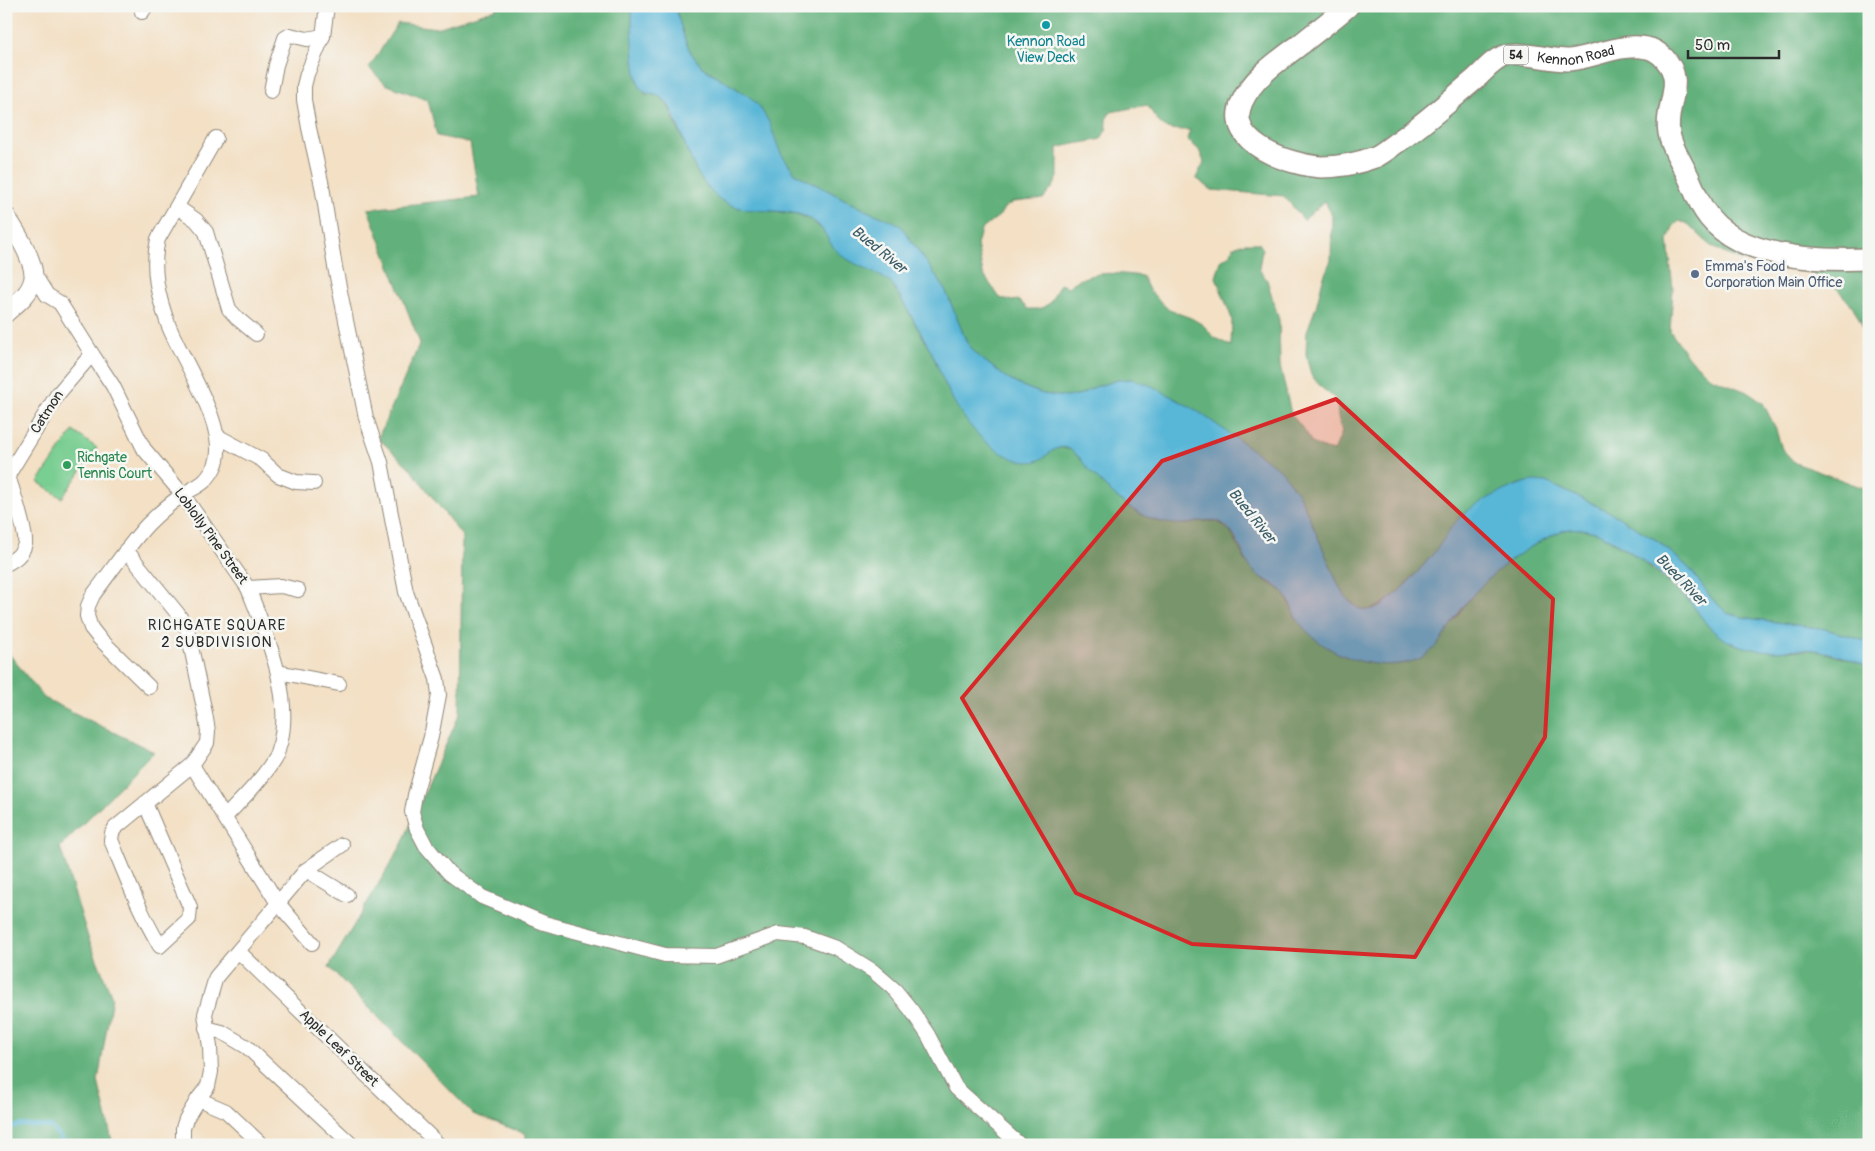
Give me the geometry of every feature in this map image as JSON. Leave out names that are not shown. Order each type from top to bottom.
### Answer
[{"type":"highway","name":"Kennon Road","points":[[1348,6],[1268,69],[1251,86],[1239,109],[1238,122],[1242,132],[1264,150],[1283,158],[1313,166],[1324,167],[1349,164],[1377,156],[1412,132],[1492,63],[1507,55],[1568,60],[1627,48],[1650,48],[1659,53],[1673,69],[1675,82],[1669,114],[1669,134],[1704,210],[1713,221],[1730,237],[1762,250],[1787,255],[1846,260],[1869,259]]},
{"type":"main road","points":[[6,216],[32,264],[34,274],[32,284],[26,294],[6,313]]},
{"type":"street","points":[[326,6],[323,36],[304,86],[309,128],[322,186],[335,267],[366,418],[381,462],[406,592],[437,679],[439,695],[432,737],[415,794],[412,812],[417,829],[426,846],[449,873],[482,897],[544,923],[665,956],[716,956],[778,934],[805,937],[836,948],[873,971],[895,990],[928,1035],[956,1088],[1020,1145]]},
{"type":"street","points":[[272,91],[276,65],[285,38],[290,35],[307,38],[323,36]]},
{"type":"street","points":[[150,687],[91,628],[87,616],[88,606],[126,550],[147,525],[183,494],[201,485],[216,464],[217,436],[211,417],[168,326],[159,296],[154,256],[158,239],[216,138]]},
{"type":"street","points":[[177,207],[196,220],[206,232],[229,309],[256,334]]},
{"type":"street","name":"Loblolly Pine Street","points":[[34,274],[47,295],[60,303],[112,386],[144,449],[183,494],[248,588],[278,672],[283,710],[283,731],[276,756],[253,788],[225,817]]},
{"type":"street","name":"Catmon","points":[[7,473],[57,395],[92,354]]},
{"type":"street","points":[[217,436],[262,460],[278,474],[296,482],[314,483]]},
{"type":"street","points":[[6,564],[22,552],[25,539],[7,473]]},
{"type":"street","points":[[126,550],[178,614],[190,635],[208,731],[207,744],[192,765],[114,828],[112,833],[111,840],[149,928],[160,946],[189,919],[190,907],[146,803]]},
{"type":"street","points":[[248,588],[281,586],[298,590]]},
{"type":"street","points":[[278,672],[339,684]]},
{"type":"street","points":[[192,765],[277,902],[312,943]]},
{"type":"street","points":[[183,1145],[183,1128],[186,1119],[208,1086],[211,1072],[210,1047],[205,1014],[216,977],[277,902],[306,870],[342,845]]},
{"type":"street","points":[[306,870],[347,895]]},
{"type":"street","name":"Apple Leaf Street","points":[[238,951],[439,1145]]},
{"type":"street","points":[[206,1028],[222,1032],[247,1047],[352,1145]]},
{"type":"street","points":[[198,1099],[226,1112],[262,1145]]},
{"type":"highlighted area","points":[[1336,399],[1553,599],[1545,737],[1415,957],[1192,944],[1076,893],[962,698],[1162,461]]},
{"type":"green space","points":[[495,6],[631,6],[636,72],[645,94],[659,95],[668,106],[697,172],[710,190],[755,209],[797,214],[811,220],[826,233],[833,246],[864,268],[885,278],[893,285],[930,349],[946,386],[964,416],[985,441],[1052,451],[1058,447],[1072,450],[1102,483],[1133,510],[1147,517],[1160,522],[1187,524],[1213,521],[1222,524],[1231,533],[1246,561],[1267,582],[1285,594],[1297,620],[1433,649],[1468,601],[1498,569],[1547,538],[1561,531],[1573,528],[1597,532],[1639,558],[1691,603],[1709,627],[1733,644],[1772,651],[1814,650],[1858,662],[1869,668],[1869,1145],[526,1145],[526,1134],[473,1114],[329,967],[401,846],[460,713],[462,536],[410,468],[378,438],[420,343],[368,209],[479,197],[470,143],[437,136],[428,100],[385,84],[369,68],[398,23],[437,28],[496,9]]},
{"type":"green space","points":[[675,6],[1869,6],[1869,339],[1853,307],[1833,284],[1807,271],[1741,260],[1725,254],[1710,245],[1688,224],[1679,221],[1673,227],[1668,240],[1673,290],[1670,331],[1688,357],[1710,377],[1747,392],[1763,403],[1775,427],[1782,449],[1795,463],[1869,490],[1869,642],[1825,629],[1741,617],[1727,613],[1712,599],[1690,569],[1658,541],[1610,512],[1546,482],[1519,484],[1465,512],[1433,554],[1394,596],[1377,607],[1367,610],[1358,608],[1346,598],[1339,586],[1301,498],[1232,435],[1131,379],[1118,380],[1095,387],[1082,394],[1066,397],[1043,394],[1008,379],[977,355],[967,343],[945,289],[901,226],[869,212],[796,174],[781,154],[750,97],[702,67],[691,53]],"holes":[[[1147,105],[1163,126],[1173,129],[1190,130],[1187,139],[1199,150],[1204,162],[1196,178],[1212,190],[1284,196],[1304,220],[1325,201],[1332,216],[1331,260],[1307,331],[1306,354],[1311,375],[1322,388],[1337,400],[1338,417],[1342,432],[1334,451],[1312,443],[1291,414],[1280,365],[1279,320],[1267,280],[1259,269],[1262,249],[1259,243],[1245,243],[1233,247],[1231,254],[1221,261],[1216,277],[1232,319],[1231,346],[1215,338],[1203,325],[1191,318],[1169,310],[1149,290],[1142,276],[1104,274],[1085,277],[1068,287],[1060,284],[1050,303],[1040,309],[1028,309],[1018,300],[1012,301],[1000,298],[983,274],[977,245],[981,230],[1013,202],[1043,199],[1053,187],[1058,177],[1058,148],[1101,139],[1107,128],[1106,119],[1111,112]]]},
{"type":"green space","name":"Richgate Tennis Court","points":[[73,431],[97,448],[62,498],[38,482]]},
{"type":"green space","points":[[6,650],[44,698],[154,752],[60,847],[88,937],[112,997],[98,1081],[113,1145],[6,1145]]},
{"type":"water","name":"Bued River","points":[[631,6],[675,6],[691,53],[702,67],[750,97],[759,106],[769,122],[781,154],[796,174],[869,212],[901,226],[945,289],[967,343],[977,355],[1008,379],[1043,394],[1066,397],[1082,394],[1095,387],[1118,380],[1131,379],[1152,386],[1196,410],[1281,470],[1301,498],[1339,586],[1350,602],[1358,608],[1367,610],[1375,608],[1393,596],[1433,554],[1456,521],[1472,508],[1519,484],[1535,481],[1546,482],[1610,512],[1658,541],[1690,569],[1712,599],[1727,613],[1741,617],[1825,629],[1869,642],[1869,668],[1849,659],[1821,651],[1805,649],[1762,650],[1741,646],[1727,640],[1716,634],[1708,626],[1684,595],[1646,564],[1606,537],[1595,532],[1576,529],[1563,531],[1541,541],[1518,555],[1487,580],[1468,600],[1431,652],[1420,659],[1401,664],[1375,664],[1353,659],[1323,645],[1306,631],[1281,590],[1258,575],[1250,567],[1235,538],[1223,524],[1210,520],[1175,524],[1158,521],[1135,511],[1108,489],[1077,455],[1067,448],[1059,448],[1039,460],[1026,462],[1005,455],[987,443],[969,424],[954,401],[931,351],[893,285],[841,255],[820,227],[807,217],[788,212],[739,208],[721,200],[711,191],[696,170],[666,102],[657,96],[645,92],[639,85],[634,57]]},
{"type":"waterway","points":[[6,1128],[20,1125],[51,1127],[67,1145]]},
{"type":"place","name":"Kennon Road View Deck","points":[[1046,25]]},
{"type":"place","name":"Emma's Food Corporation Main Office","points":[[1695,274]]},
{"type":"place","name":"Richgate Tennis Court","points":[[67,465]]},
{"type":"district","name":"RICHGATE SQUARE 2 SUBDIVISION","points":[[217,634]]}]
